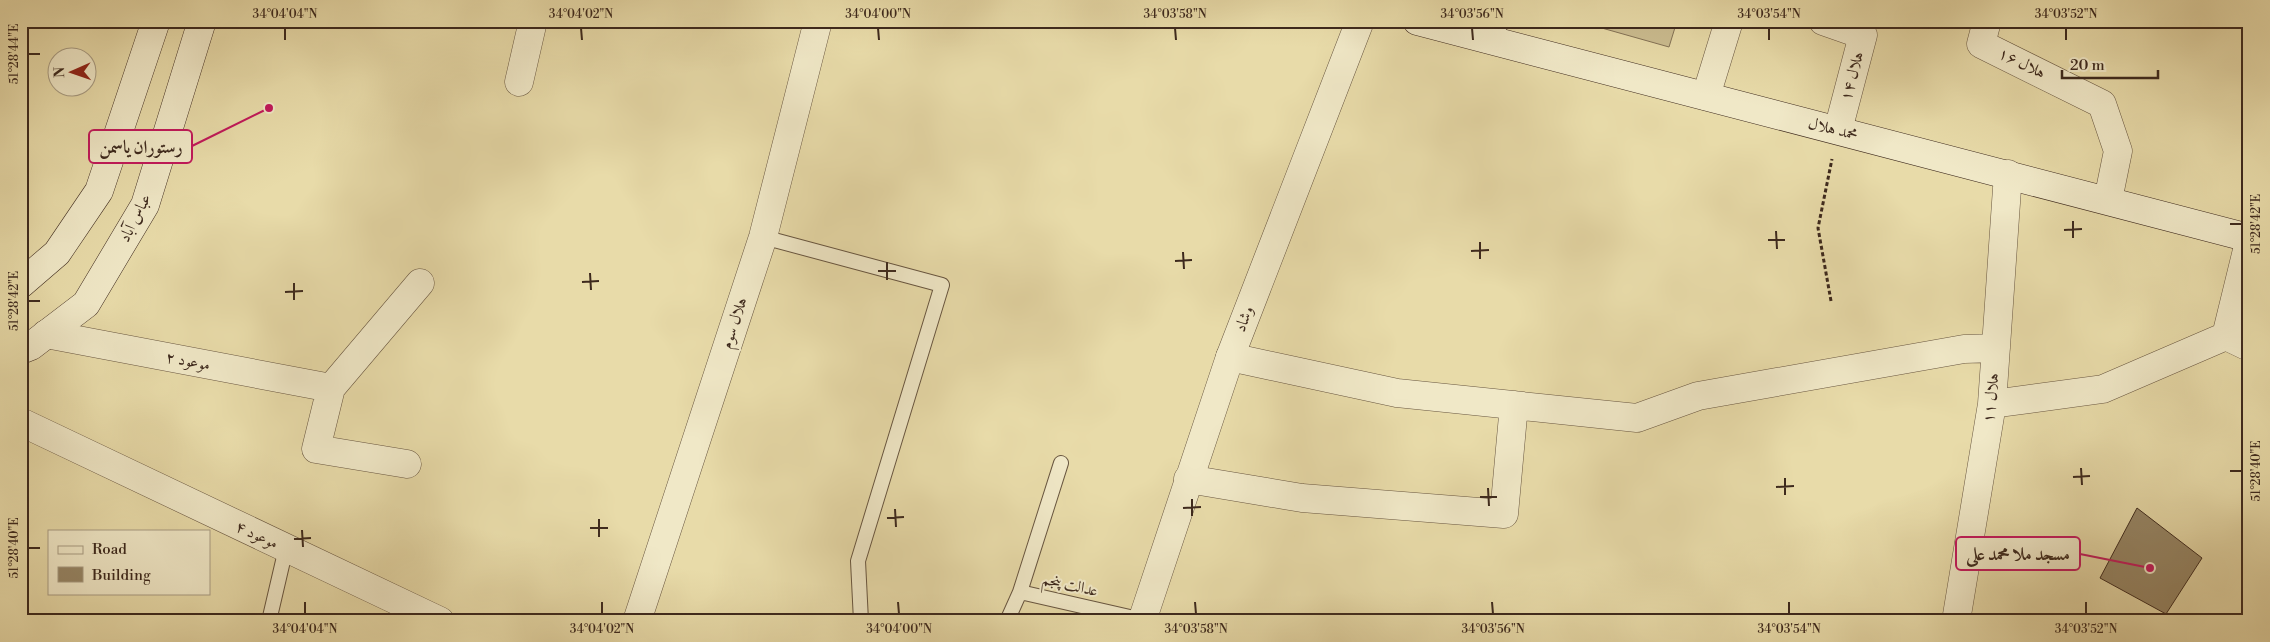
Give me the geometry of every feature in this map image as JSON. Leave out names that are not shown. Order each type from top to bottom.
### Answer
[{"type":"street","points":[[21,284],[57,254],[100,191],[156,21]]},
{"type":"street","name":"عباس آباد","points":[[21,350],[31,346],[86,304],[145,205],[202,21]]},
{"type":"street","points":[[519,82],[533,21]]},
{"type":"street","name":"هلال سوم","points":[[637,621],[763,237],[818,21]]},
{"type":"street","name":"وشاد","points":[[1142,620],[1230,357],[1360,21]]},
{"type":"street","name":"محمد هلال","points":[[1417,21],[1491,30],[1706,96],[2249,238]]},
{"type":"street","points":[[1706,96],[1729,21]]},
{"type":"street","name":"هلال ۱۴","points":[[1823,21],[1863,35],[1838,130]]},
{"type":"street","name":"هلال ۱۶","points":[[1987,21],[1980,44],[2102,104],[2118,151],[2108,200]]},
{"type":"street","name":"هلال ۱۱","points":[[1956,621],[1992,404],[2008,174]]},
{"type":"street","points":[[1992,404],[2103,389],[2238,342],[2249,242]]},
{"type":"street","points":[[407,464],[316,448],[331,388],[420,283]]},
{"type":"street","name":"موعود ۲","points":[[46,334],[331,388]]},
{"type":"street","points":[[1230,357],[1398,393],[1637,418],[1698,396],[1964,349],[1996,348]]},
{"type":"street","points":[[1188,480],[1302,498],[1504,514],[1514,405]]},
{"type":"street","name":"موعود ۴","points":[[21,422],[440,621]]},
{"type":"lane","points":[[763,237],[942,285],[858,561],[861,621]]},
{"type":"lane","points":[[1020,592],[1061,463]]},
{"type":"lane","points":[[269,621],[286,548]]},
{"type":"lane","name":"عدالت پنجم","points":[[1007,621],[1020,592],[1142,620]]},
{"type":"path","points":[[1831,301],[1818,228],[1838,130]]},
{"type":"shaded area","points":[[1577,21],[1677,21],[1669,47]]},
{"type":"building","points":[[2137,508],[2202,558],[2166,614],[2100,578]]},
{"type":"place","name":"رستوران یاسمن","points":[[269,108]]},
{"type":"place","name":"مسجد ملا محمد علی","points":[[2150,568]]}]
